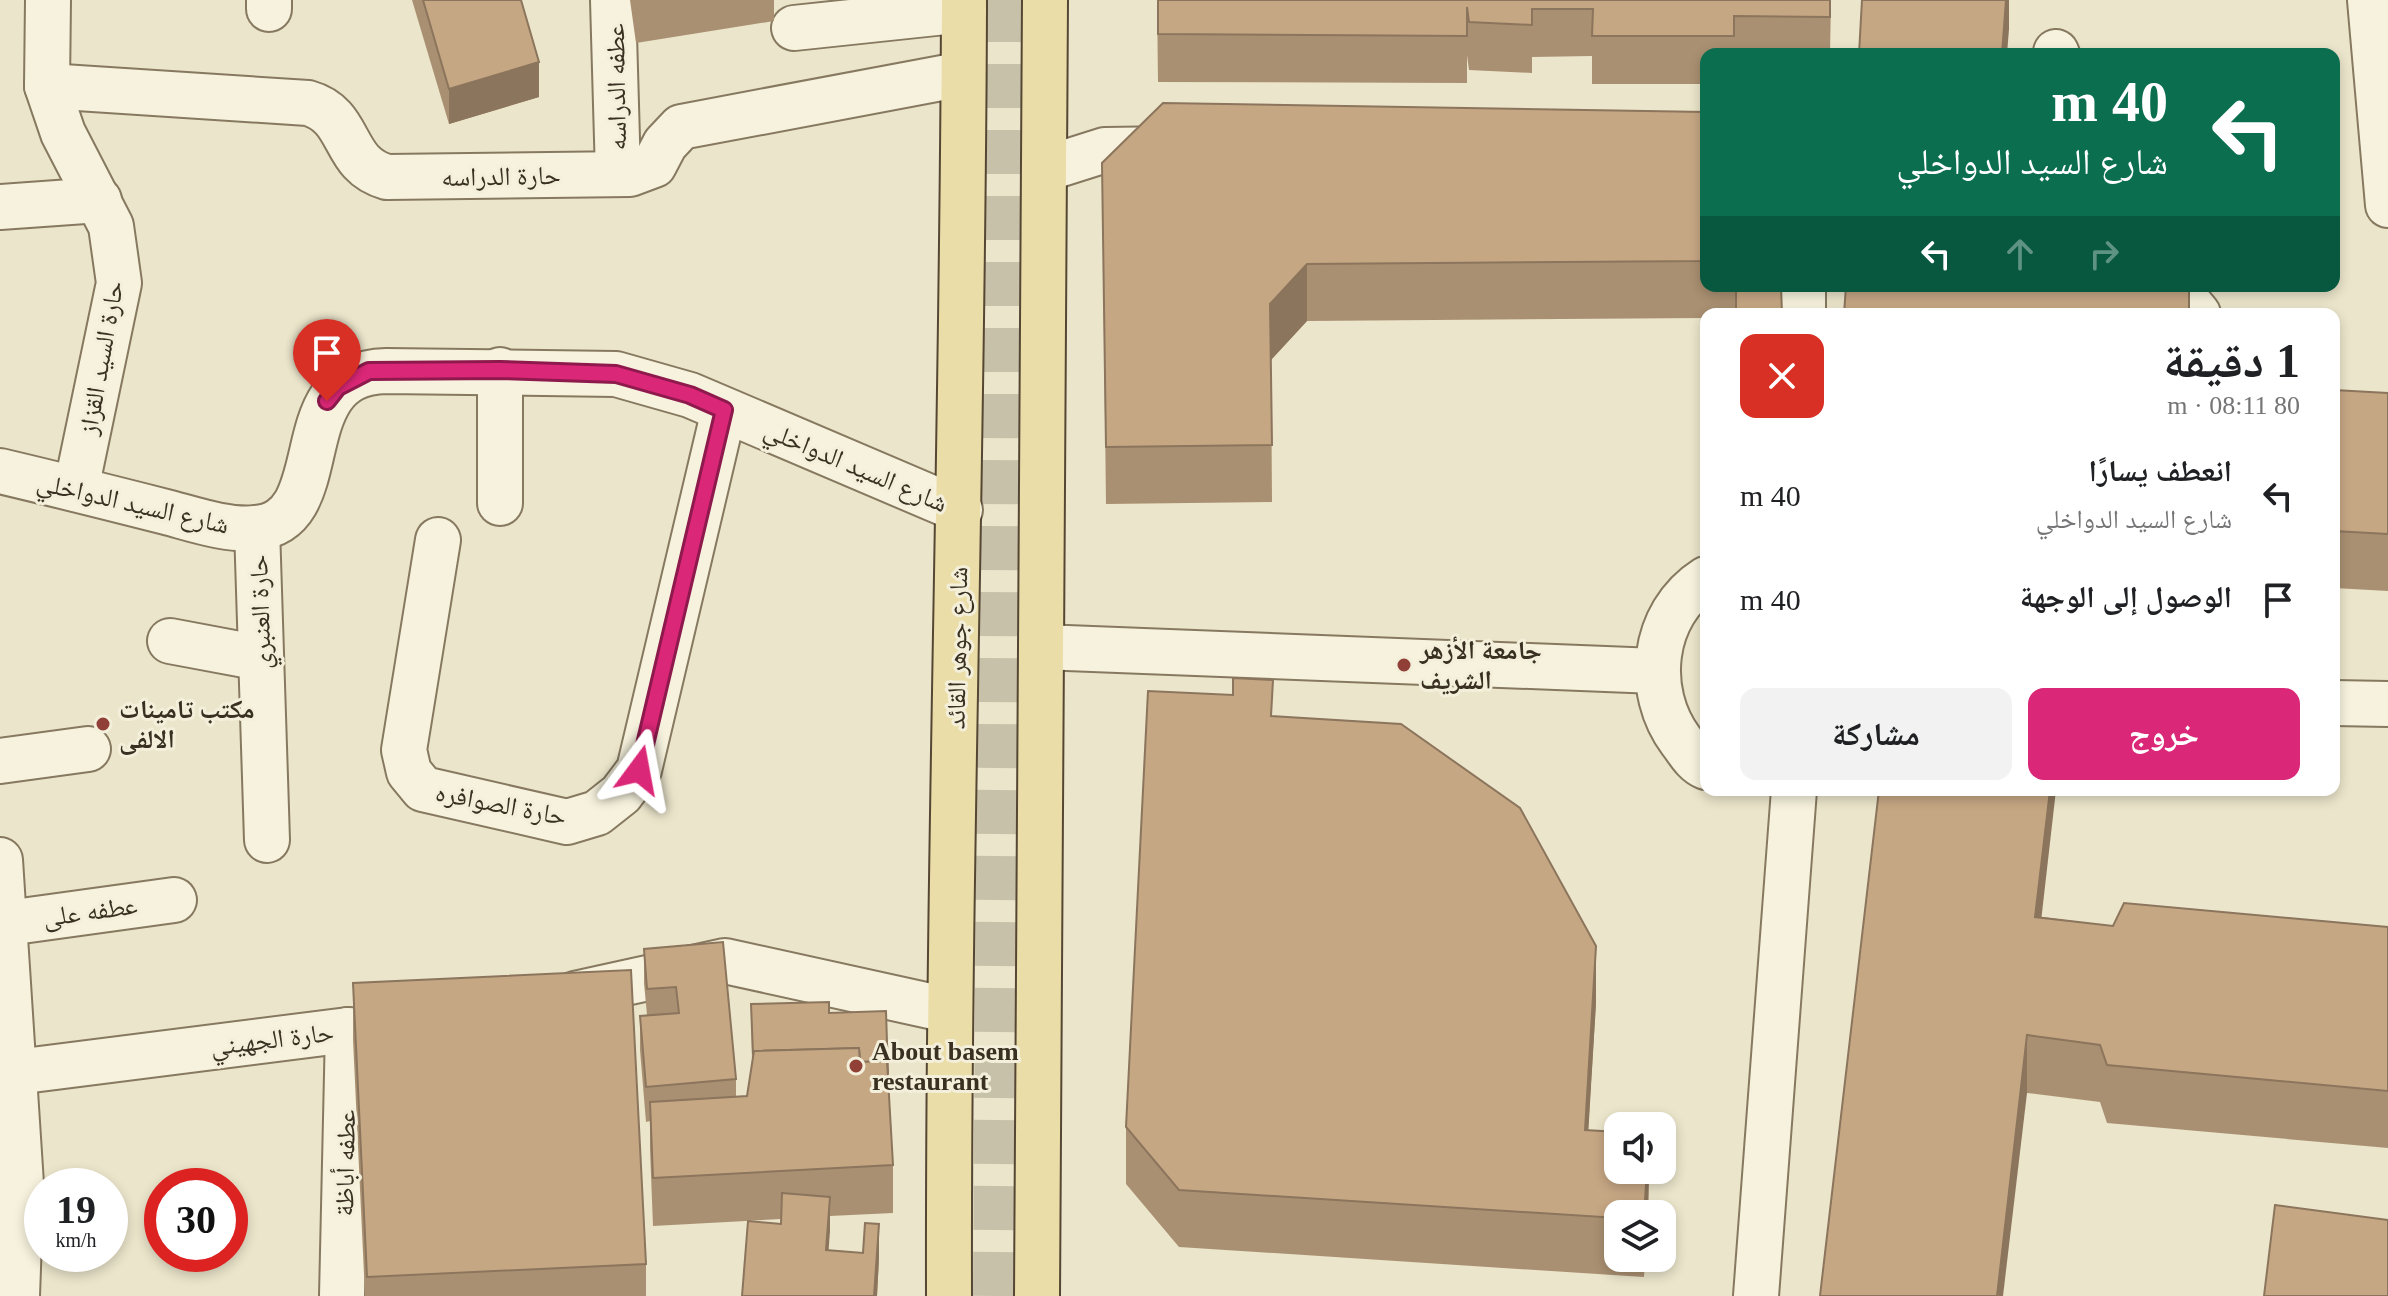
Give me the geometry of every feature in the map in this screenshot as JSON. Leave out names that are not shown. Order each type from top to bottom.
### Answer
[{"type":"main road","points":[[1037,1296],[1045,0]]},
{"type":"main road","name":"شارع جوهر القائد","points":[[949,1296],[948,1010],[960,510],[964,5]]},
{"type":"street","name":"حارة السيد القزاز","points":[[48,0],[47,86],[63,133],[111,226],[119,283],[76,489]]},
{"type":"street","name":"عطفه الدراسه","points":[[613,0],[618,174]]},
{"type":"street","points":[[2370,0],[2388,205]]},
{"type":"street","points":[[794,28],[964,5]]},
{"type":"street","name":"حارة الدراسه","points":[[47,86],[308,103],[333,115],[361,165],[387,177],[630,174],[654,165],[665,144],[681,127],[963,74]]},
{"type":"street","points":[[1045,169],[1105,150],[1216,148]]},
{"type":"street","points":[[0,207],[99,200]]},
{"type":"street","points":[[2180,292],[2193,308]]},
{"type":"street","points":[[500,370],[500,503]]},
{"type":"street","name":"شارع السيد الدواخلي","points":[[0,471],[239,528],[257,528],[275,523],[290,512],[299,495],[327,401],[338,387],[369,371],[500,370],[616,374],[690,395],[960,510]]},
{"type":"street","name":"حارة الصوافره","points":[[438,540],[404,750],[409,772],[423,789],[567,822],[597,813],[621,794],[639,770],[724,410]]},
{"type":"street","name":"حارة العنبري","points":[[257,528],[267,840]]},
{"type":"street","points":[[1700,585],[1678,606],[1662,637],[1656,671],[1666,722],[1700,764]]},
{"type":"street","points":[[170,641],[261,658]]},
{"type":"street","points":[[1041,647],[1656,671]]},
{"type":"street","points":[[2340,703],[2388,704]]},
{"type":"street","points":[[0,761],[88,749]]},
{"type":"street","points":[[1756,1296],[1794,796]]},
{"type":"street","points":[[0,860],[7,923],[4,1003],[16,1072],[21,1184],[17,1296]]},
{"type":"street","name":"عطفه على","points":[[7,923],[174,900]]},
{"type":"street","points":[[530,1003],[725,961],[948,1010]]},
{"type":"street","name":"حارة الجهيني","points":[[16,1072],[348,1030],[379,1036],[454,1019]]},
{"type":"street","name":"عطفه أباظة","points":[[342,1296],[348,1030]]},
{"type":"building","points":[[423,0],[521,0],[539,62],[449,89]]},
{"type":"building","points":[[1158,0],[1830,0],[1830,17],[1734,16],[1734,36],[1592,36],[1593,9],[1532,9],[1532,25],[1469,22],[1467,7],[1467,36],[1158,34]]},
{"type":"building","points":[[1862,0],[2006,0],[2002,48],[1859,48]]},
{"type":"building","points":[[1163,103],[1700,112],[1700,261],[1307,264],[1270,304],[1272,445],[1106,447],[1102,163]]},
{"type":"building","points":[[1736,292],[1781,292],[1782,308],[1736,308]]},
{"type":"building","points":[[1846,292],[2189,292],[2189,308],[1844,308]]},
{"type":"building","points":[[2340,390],[2388,393],[2388,534],[2340,531]]},
{"type":"building","points":[[1233,678],[1273,680],[1271,716],[1401,724],[1520,808],[1596,946],[1585,1130],[1604,1131],[1604,1184],[1646,1184],[1645,1200],[1604,1200],[1604,1217],[1179,1190],[1126,1127],[1148,691],[1233,695]]},
{"type":"building","points":[[1878,796],[2049,796],[2035,917],[2113,926],[2124,903],[2388,927],[2388,1091],[2107,1065],[2100,1045],[2027,1035],[1997,1296],[1820,1296]]},
{"type":"building","points":[[723,942],[736,1079],[646,1087],[640,1016],[679,1013],[676,987],[647,989],[644,949]]},
{"type":"building","points":[[631,970],[646,1264],[367,1277],[353,983]]},
{"type":"building","points":[[829,1002],[829,1013],[886,1011],[888,1074],[887,1061],[860,1062],[859,1048],[754,1051],[753,1054],[751,1004]]},
{"type":"building","points":[[859,1048],[860,1062],[887,1061],[893,1165],[653,1178],[650,1102],[747,1096],[754,1051]]},
{"type":"building","points":[[782,1193],[830,1197],[826,1250],[863,1253],[865,1223],[879,1224],[874,1296],[742,1296],[748,1221],[781,1224]]},
{"type":"building","points":[[2275,1205],[2388,1220],[2388,1296],[2264,1296]]},
{"type":"tunnel","points":[[995,1296],[1003,0]]},
{"type":"place","name":"جامعة الأزهر الشريف","points":[[1404,665]]},
{"type":"place","name":"مكتب تامينات الالفى","points":[[103,724]]},
{"type":"place","name":"About basem restaurant","points":[[856,1066]]},
{"type":"route","points":[[327,401],[338,387],[352,377],[369,371],[500,370],[616,374],[690,395],[724,410],[639,770]]}]
